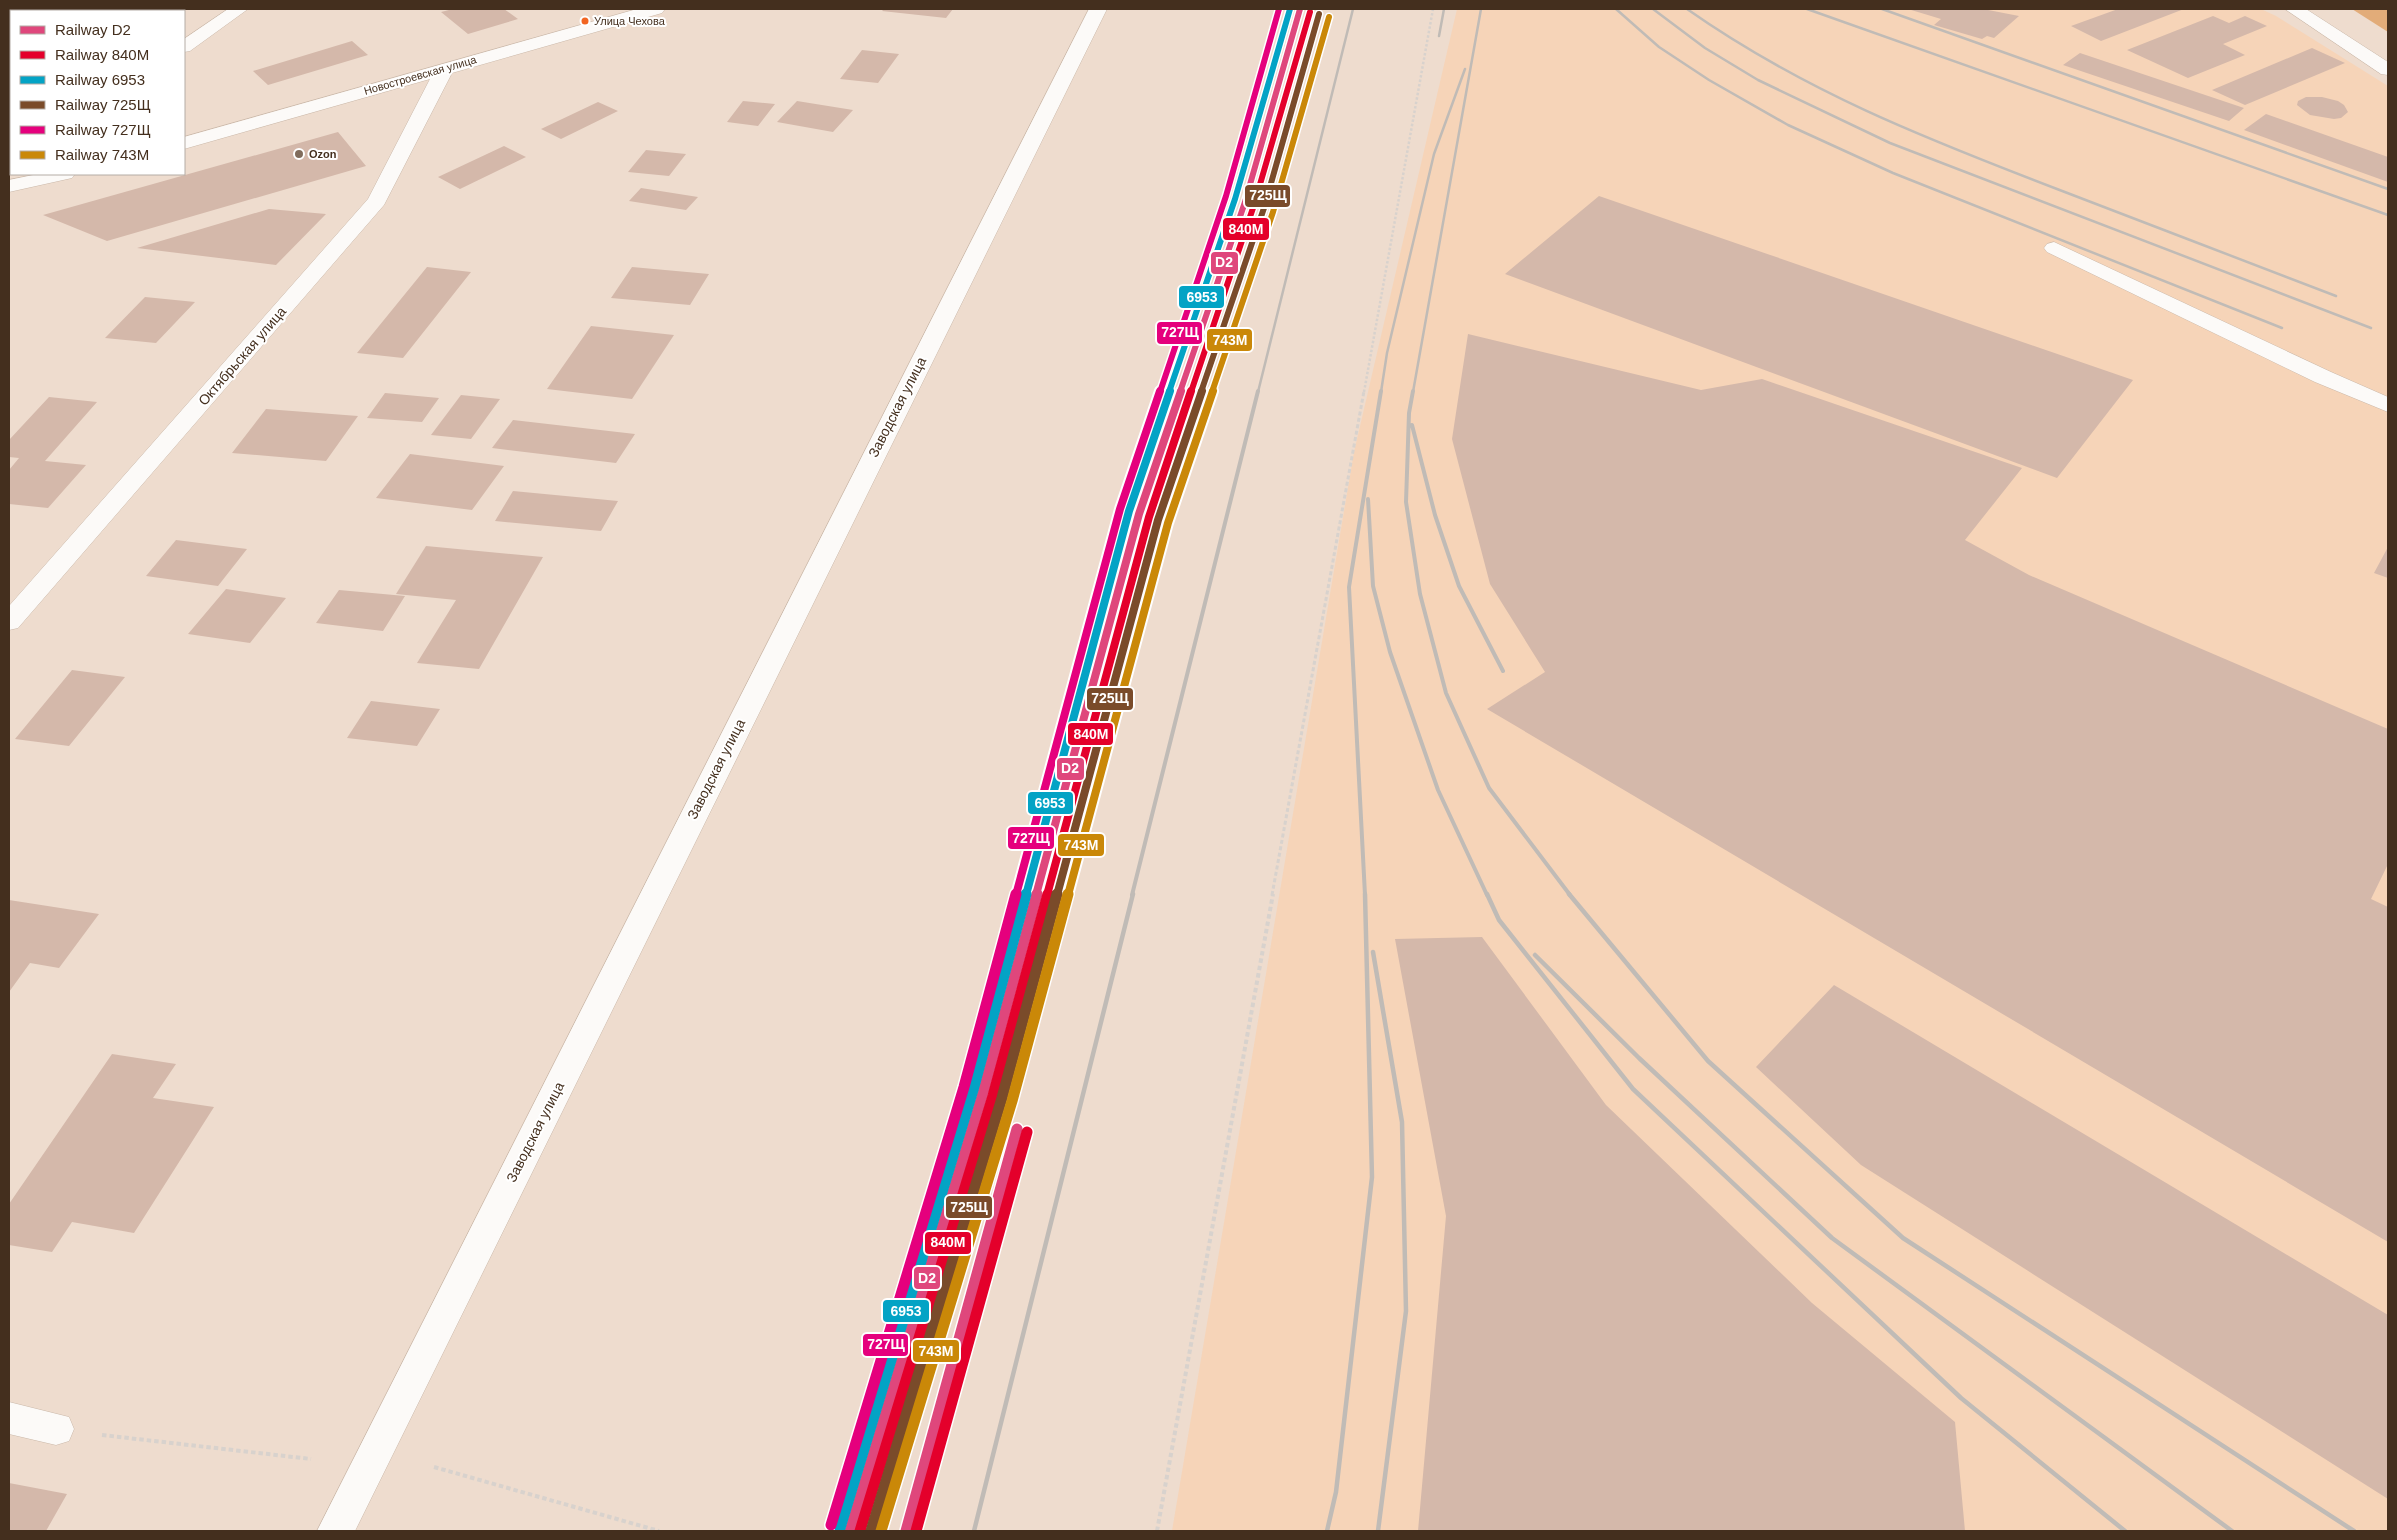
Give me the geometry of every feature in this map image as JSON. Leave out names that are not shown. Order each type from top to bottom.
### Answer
[{"type":"street","points":[[185,46],[239,9]]},
{"type":"street","name":"Новостроевская улица","points":[[185,143],[656,9]]},
{"type":"street","name":"Заводская улица","points":[[336,1531],[1098,9]]},
{"type":"street","points":[[2294,9],[2388,70]]},
{"type":"street","name":"Октябрьская улица","points":[[9,622],[378,201],[445,68]]},
{"type":"street","points":[[9,186],[53,175]]},
{"type":"street","points":[[2054,248],[2323,377],[2388,405]]},
{"type":"street","points":[[9,1418],[56,1430]]},
{"type":"path","points":[[1158,1531],[1433,9]]},
{"type":"path","points":[[56,1430],[311,1459]]},
{"type":"path","points":[[434,1467],[659,1531]]},
{"type":"shaded area","points":[[1457,9],[2261,9],[2276,16],[2388,86],[2388,1531],[1172,1531],[1354,452]]},
{"type":"shaded area","points":[[2352,9],[2388,9],[2388,32]]},
{"type":"building","points":[[453,9],[504,9],[518,19],[468,34],[441,12]]},
{"type":"building","points":[[884,9],[953,9],[946,18],[882,11]]},
{"type":"building","points":[[1908,9],[1983,9],[2019,16],[1994,38],[1987,36],[1982,39],[1934,25],[1941,19]]},
{"type":"building","points":[[2118,9],[2184,9],[2101,41],[2071,26]]},
{"type":"building","points":[[2213,16],[2229,23],[2245,16],[2267,26],[2223,44],[2245,55],[2188,78],[2127,50]]},
{"type":"building","points":[[352,41],[368,55],[268,85],[253,71]]},
{"type":"building","points":[[2312,48],[2345,63],[2245,105],[2212,90]]},
{"type":"building","points":[[862,50],[899,54],[878,83],[840,79]]},
{"type":"building","points":[[2080,53],[2244,108],[2229,121],[2063,65]]},
{"type":"building","points":[[2306,97],[2322,97],[2338,101],[2344,105],[2348,112],[2341,118],[2334,119],[2310,115],[2297,105],[2298,101]]},
{"type":"building","points":[[743,101],[775,104],[758,126],[727,122]]},
{"type":"building","points":[[797,101],[853,110],[833,132],[777,122]]},
{"type":"building","points":[[598,102],[618,111],[561,139],[541,129]]},
{"type":"building","points":[[2266,114],[2388,157],[2388,182],[2244,130]]},
{"type":"building","points":[[338,132],[366,166],[107,241],[43,215]]},
{"type":"building","points":[[504,146],[526,157],[460,189],[438,177]]},
{"type":"building","points":[[646,150],[686,154],[669,176],[628,172]]},
{"type":"building","points":[[641,188],[698,197],[686,210],[629,201]]},
{"type":"building","points":[[1599,196],[2133,380],[2057,478],[1505,274]]},
{"type":"building","points":[[269,209],[326,214],[276,265],[137,248]]},
{"type":"building","points":[[427,267],[471,272],[403,358],[357,353]]},
{"type":"building","points":[[632,267],[709,274],[690,305],[611,298]]},
{"type":"building","points":[[145,297],[195,302],[156,343],[105,338]]},
{"type":"building","points":[[591,326],[674,335],[632,399],[547,389]]},
{"type":"building","points":[[1468,334],[1701,390],[1762,379],[2022,468],[1965,540],[2029,575],[2388,729],[2388,864],[2371,899],[2388,907],[2388,1242],[1487,709],[1545,672],[1490,584],[1452,439]]},
{"type":"building","points":[[385,393],[439,398],[422,422],[367,418]]},
{"type":"building","points":[[461,395],[500,399],[471,439],[431,435]]},
{"type":"building","points":[[49,397],[97,402],[45,461],[86,465],[48,508],[9,504],[9,470],[19,458],[9,457],[9,440]]},
{"type":"building","points":[[266,409],[358,416],[326,461],[232,453]]},
{"type":"building","points":[[513,420],[635,434],[616,463],[492,448]]},
{"type":"building","points":[[410,454],[504,466],[472,510],[376,498]]},
{"type":"building","points":[[513,491],[618,501],[601,531],[495,521]]},
{"type":"building","points":[[176,540],[247,549],[218,586],[146,576]]},
{"type":"building","points":[[426,546],[543,557],[479,669],[417,663],[456,600],[396,594]]},
{"type":"building","points":[[2388,547],[2388,578],[2374,573]]},
{"type":"building","points":[[226,589],[286,598],[250,643],[188,634]]},
{"type":"building","points":[[339,590],[405,596],[383,631],[316,623]]},
{"type":"building","points":[[72,670],[125,677],[69,746],[15,739]]},
{"type":"building","points":[[371,701],[440,709],[417,746],[347,738]]},
{"type":"building","points":[[9,900],[99,914],[59,968],[30,963],[9,992]]},
{"type":"building","points":[[1482,937],[1606,1105],[1812,1303],[1955,1422],[1965,1531],[1418,1531],[1446,1216],[1395,939]]},
{"type":"building","points":[[1834,985],[2388,1315],[2388,1499],[1861,1165],[1756,1067]]},
{"type":"building","points":[[112,1054],[176,1064],[153,1098],[214,1107],[134,1233],[72,1222],[52,1252],[9,1245],[9,1204]]},
{"type":"building","points":[[9,1483],[67,1494],[46,1531],[9,1531]]},
{"type":"railway","points":[[1258,392],[1353,9]]},
{"type":"railway","points":[[1439,36],[1444,9]]},
{"type":"railway","points":[[1413,392],[1481,9]]},
{"type":"railway","points":[[1616,9],[1659,47],[1709,80],[1788,125],[1893,173],[2282,328]]},
{"type":"railway","points":[[1653,9],[1705,48],[1758,80],[1890,143],[2371,328]]},
{"type":"railway","points":[[1687,9],[1775,65],[1866,111],[2008,170],[2336,296]]},
{"type":"railway","points":[[1807,9],[2388,215]]},
{"type":"railway","points":[[1882,9],[2388,189]]},
{"type":"railway","points":[[1381,392],[1387,353],[1434,154],[1465,69]]},
{"type":"railway","points":[[1132,895],[1258,391]]},
{"type":"railway","points":[[1365,895],[1349,587],[1381,391]]},
{"type":"railway","points":[[1413,391],[1409,413],[1406,502],[1420,594],[1446,693],[1489,788],[1570,895]]},
{"type":"railway","points":[[1412,425],[1435,515],[1459,586],[1503,671]]},
{"type":"railway","points":[[1368,499],[1373,586],[1390,652],[1438,790],[1487,895]]},
{"type":"railway","points":[[974,1531],[1133,894]]},
{"type":"railway","points":[[1327,1531],[1336,1492],[1372,1177],[1365,894]]},
{"type":"railway","points":[[1487,894],[1499,920],[1633,1089],[1961,1398],[2125,1531]]},
{"type":"railway","points":[[1569,894],[1708,1061],[1903,1238],[2354,1531]]},
{"type":"railway","points":[[1373,952],[1402,1122],[1406,1311],[1378,1531]]},
{"type":"railway","points":[[1535,955],[1639,1058],[1832,1238],[2232,1531]]},
{"type":"rail line","name":"727Щ","points":[[831,1525],[964,1087],[1120,509],[1226,196],[1279,9]]},
{"type":"rail line","name":"6953","points":[[840,1528],[973,1090],[1129,511],[1235,199],[1290,9]]},
{"type":"rail line","name":"D2","points":[[850,1531],[983,1093],[1139,514],[1245,202],[1300,9]]},
{"type":"rail line","name":"840М","points":[[860,1531],[993,1096],[1149,517],[1254,205],[1310,12]]},
{"type":"rail line","name":"725Щ","points":[[871,1531],[1002,1098],[1158,520],[1264,208],[1319,14]]},
{"type":"rail line","name":"743М","points":[[881,1531],[1012,1101],[1168,523],[1273,212],[1329,17]]},
{"type":"rail line","name":"D2","points":[[906,1531],[1017,1129]]},
{"type":"rail line","name":"840М","points":[[916,1531],[1027,1132]]},
{"type":"place","name":"Улица Чехова","points":[[585,21]]},
{"type":"place","name":"Ozon","points":[[299,154]]}]
